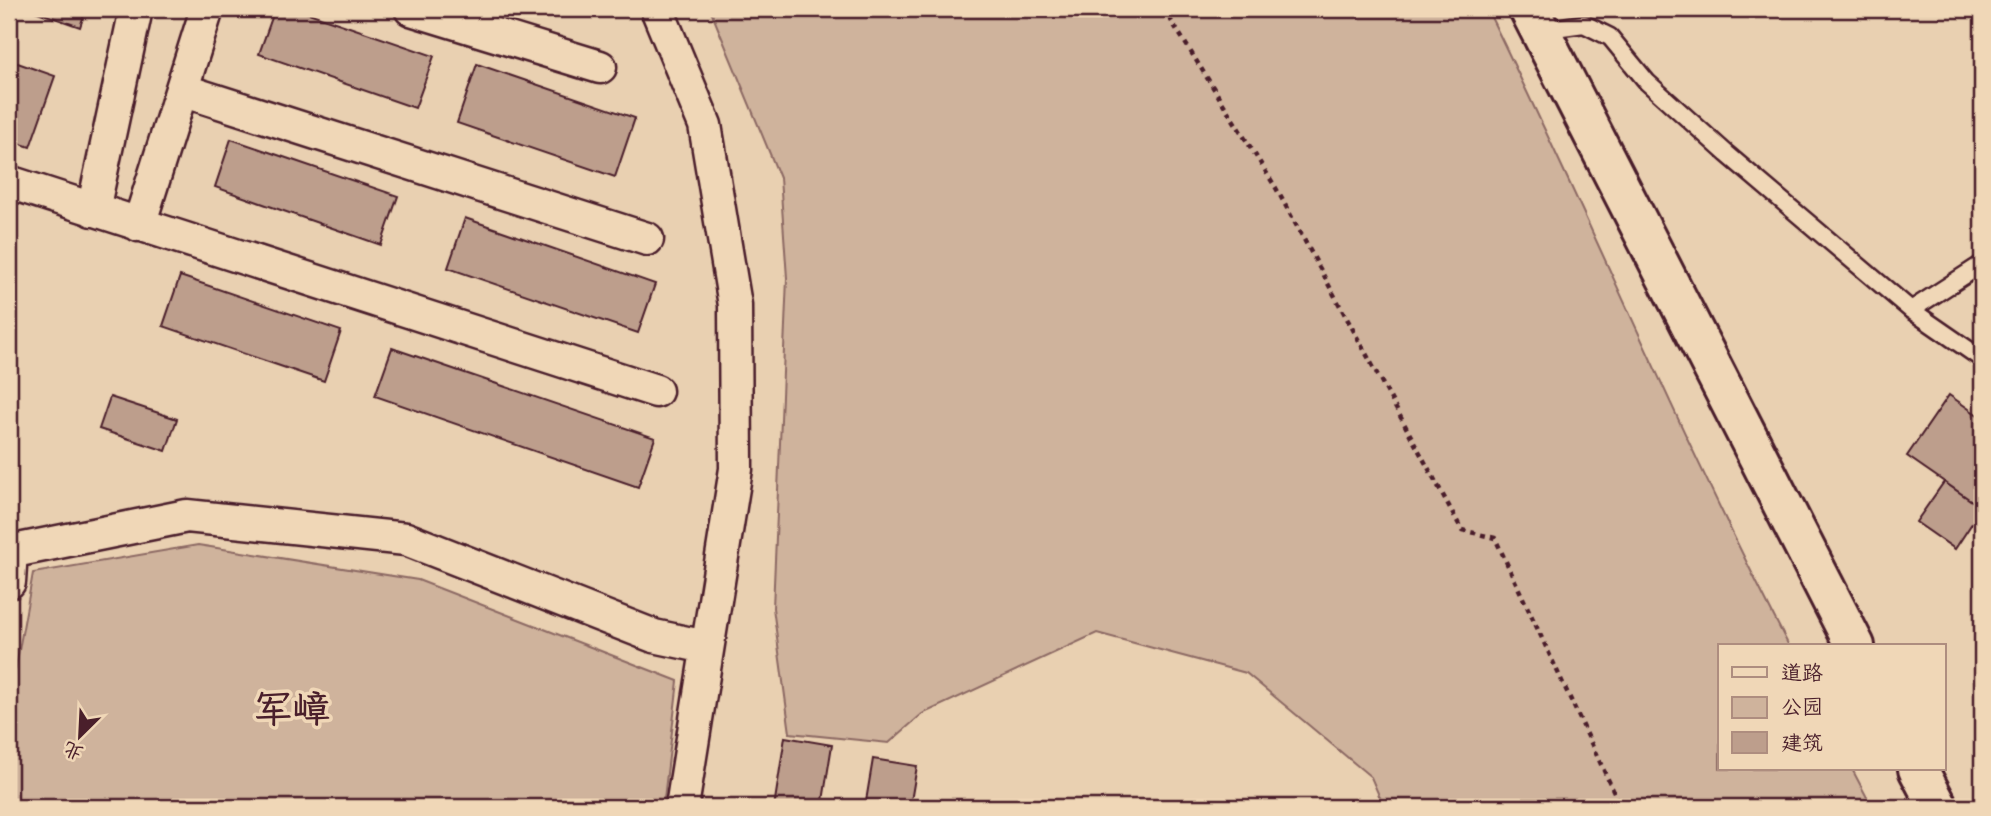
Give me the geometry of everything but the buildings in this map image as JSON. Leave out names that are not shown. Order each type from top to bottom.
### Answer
[{"type":"street","points":[[93,210],[136,9]]},
{"type":"street","points":[[139,225],[207,9]]},
{"type":"street","points":[[411,9],[600,67]]},
{"type":"street","points":[[657,9],[705,124],[735,305],[736,469],[682,807]]},
{"type":"street","points":[[1535,20],[1855,644]]},
{"type":"street","points":[[181,90],[647,239]]},
{"type":"street","points":[[9,182],[656,391]]},
{"type":"street","points":[[10,562],[187,516],[406,539],[654,636],[706,647]]},
{"type":"street","points":[[1919,770],[1938,807]]},
{"type":"lane","points":[[1535,20],[1584,24],[1610,37],[1657,91],[1911,310],[1982,359]]},
{"type":"lane","points":[[1911,310],[1982,264]]},
{"type":"path","points":[[1164,9],[1276,188],[1462,530],[1495,538],[1621,807]]},
{"type":"green space","points":[[710,9],[1487,9],[1673,409],[1788,644],[1718,644],[1718,770],[1853,770],[1872,807],[1384,807],[1371,777],[1246,673],[1097,633],[922,714],[889,743],[790,733],[773,608],[787,278],[780,178]]},
{"type":"green space","points":[[198,545],[418,580],[678,681],[663,807],[9,807],[9,705],[33,573]]},
{"type":"district","name":"军嶂","points":[[292,709]]}]
